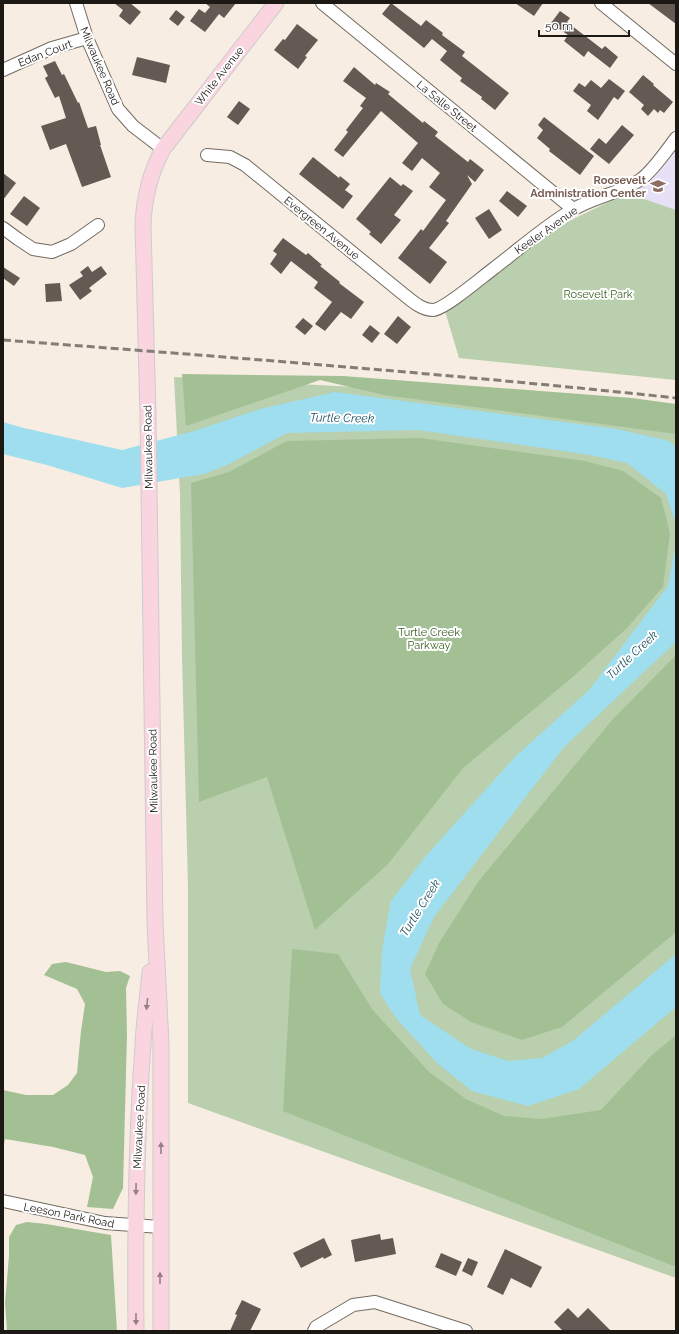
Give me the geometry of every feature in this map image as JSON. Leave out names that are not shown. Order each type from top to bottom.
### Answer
[{"type":"main road","name":"White Avenue","points":[[163,149],[276,3]]},
{"type":"main road","name":"Milwaukee Road","points":[[161,1331],[161,1044],[155,923],[148,415],[143,225],[146,193],[156,162],[163,149]]},
{"type":"main road","name":"Milwaukee Road","points":[[136,1331],[135,1226],[137,1161],[143,1044],[155,923]]},
{"type":"street","name":"Milwaukee Road","points":[[76,3],[87,38],[118,109],[133,126],[163,149]]},
{"type":"street","name":"La Salle Street","points":[[322,3],[573,209]]},
{"type":"street","points":[[601,3],[676,64]]},
{"type":"street","name":"Edan Court","points":[[3,70],[52,48],[87,38]]},
{"type":"street","name":"Keeler Avenue","points":[[434,310],[443,306],[573,209],[628,187],[642,179],[676,138]]},
{"type":"street","name":"Evergreen Avenue","points":[[207,155],[230,157],[245,165],[412,301],[422,307],[434,310]]},
{"type":"street","points":[[3,228],[18,240],[33,249],[52,252],[71,244],[98,225]]},
{"type":"street","name":"Leeson Park Road","points":[[3,1201],[105,1223],[160,1227]]},
{"type":"street","points":[[314,1331],[316,1327],[353,1305],[375,1302],[466,1331]]},
{"type":"shaded area","name":"Roosevelt Administration Center","points":[[676,150],[676,210],[627,193],[652,180]]},
{"type":"green space","name":"Rosevelt Park","points":[[627,193],[676,210],[676,380],[459,358],[445,311],[563,224]]},
{"type":"green space","points":[[182,374],[343,376],[632,398],[676,404],[676,434],[384,395],[320,380],[186,426]]},
{"type":"green space","name":"Turtle Creek Parkway","points":[[174,377],[464,393],[676,415],[676,1278],[188,1103],[188,886],[182,657],[180,494]]},
{"type":"green space","points":[[420,438],[585,461],[623,471],[661,498],[670,533],[663,587],[626,629],[568,681],[463,768],[388,864],[315,930],[267,777],[199,802],[191,483],[229,472],[287,441]]},
{"type":"green space","points":[[676,655],[676,932],[562,1027],[522,1040],[471,1022],[443,1004],[425,974],[439,943],[478,882],[613,719]]},
{"type":"green space","points":[[292,949],[338,954],[372,1009],[429,1072],[466,1099],[504,1116],[541,1119],[601,1110],[651,1056],[676,1035],[676,1267],[283,1111]]},
{"type":"green space","points":[[66,962],[106,972],[120,971],[130,976],[126,988],[127,1034],[123,1188],[113,1209],[87,1207],[93,1177],[85,1155],[53,1147],[5,1139],[3,1148],[3,1090],[26,1095],[53,1095],[68,1085],[77,1073],[85,1004],[77,989],[44,975],[52,964]]},
{"type":"green space","points":[[27,1222],[111,1235],[117,1331],[7,1331],[5,1303],[9,1237],[16,1225]]},
{"type":"water","name":"Turtle Creek","points":[[335,392],[617,429],[669,441],[676,447],[676,525],[666,494],[627,463],[590,455],[418,430],[287,433],[229,464],[204,474],[122,488],[47,465],[3,454],[3,422],[122,450],[194,431],[260,409]]},
{"type":"water","name":"Turtle Creek","points":[[676,542],[676,642],[564,747],[434,917],[410,969],[420,1015],[471,1049],[508,1061],[542,1058],[574,1040],[676,954],[676,1007],[579,1089],[528,1106],[472,1091],[437,1063],[396,1018],[380,993],[382,950],[391,901],[425,857],[515,757],[589,690],[668,586]]},
{"type":"building","points":[[114,3],[130,3],[141,12],[130,25],[119,16],[123,10]]},
{"type":"building","points":[[205,3],[236,3],[224,18],[219,14],[205,32],[190,21],[199,9],[205,13],[210,7]]},
{"type":"building","points":[[391,3],[421,26],[426,20],[443,33],[442,35],[465,52],[462,56],[509,93],[495,110],[481,99],[482,97],[460,81],[462,78],[440,60],[447,51],[432,39],[424,48],[382,14]]},
{"type":"building","points":[[515,3],[543,3],[534,16]]},
{"type":"building","points":[[648,3],[676,3],[676,24]]},
{"type":"building","points":[[176,10],[185,17],[178,26],[169,19]]},
{"type":"building","points":[[560,11],[570,18],[567,22],[602,49],[605,46],[618,57],[610,68],[588,51],[584,57],[564,41],[568,35],[551,23]]},
{"type":"building","points":[[297,24],[318,40],[305,56],[307,57],[298,69],[274,50],[283,39],[285,40]]},
{"type":"building","points":[[137,57],[170,65],[166,83],[132,75]]},
{"type":"building","points":[[55,61],[62,75],[64,74],[78,103],[79,102],[88,128],[96,126],[100,145],[111,177],[82,187],[66,144],[50,150],[41,126],[66,118],[59,96],[55,98],[45,78],[48,76],[43,66]]},
{"type":"building","points":[[354,67],[375,85],[376,83],[390,92],[388,94],[423,123],[424,121],[438,132],[435,136],[468,162],[470,159],[484,170],[475,182],[467,175],[472,184],[446,221],[449,223],[429,248],[447,262],[430,284],[398,258],[421,229],[423,231],[446,200],[429,187],[440,173],[422,158],[412,171],[402,163],[418,143],[381,111],[343,157],[334,150],[348,132],[346,130],[363,108],[360,106],[366,98],[343,81]]},
{"type":"building","points":[[643,75],[673,102],[664,113],[660,110],[658,113],[654,109],[648,116],[641,109],[644,105],[629,92]]},
{"type":"building","points":[[609,79],[625,91],[618,100],[614,97],[598,120],[587,111],[591,105],[573,91],[579,83],[585,87],[591,80],[601,88]]},
{"type":"building","points":[[239,101],[250,109],[238,125],[227,117]]},
{"type":"building","points":[[544,117],[594,156],[580,175],[549,151],[550,149],[537,138],[543,130],[538,125]]},
{"type":"building","points":[[622,125],[634,135],[609,164],[590,149],[599,138],[606,144]]},
{"type":"building","points":[[313,157],[339,178],[340,176],[350,184],[345,190],[353,196],[343,209],[299,174]]},
{"type":"building","points":[[3,173],[16,183],[3,200]]},
{"type":"building","points":[[390,177],[401,186],[403,184],[413,191],[394,215],[401,220],[381,244],[369,234],[371,232],[356,219]]},
{"type":"building","points":[[507,191],[527,206],[518,217],[499,201]]},
{"type":"building","points":[[24,196],[40,208],[27,226],[10,214]]},
{"type":"building","points":[[489,209],[502,230],[489,239],[475,218]]},
{"type":"building","points":[[283,238],[306,255],[308,253],[322,265],[320,266],[340,282],[339,283],[364,302],[351,319],[341,312],[325,331],[315,324],[332,302],[314,288],[318,282],[291,261],[281,274],[270,264],[277,254],[273,251]]},
{"type":"building","points":[[88,266],[92,272],[101,266],[107,274],[89,288],[92,291],[80,300],[69,285],[83,276],[80,272]]},
{"type":"building","points":[[3,267],[20,278],[14,286],[3,278]]},
{"type":"building","points":[[60,283],[62,301],[46,302],[45,284]]},
{"type":"building","points":[[398,316],[411,327],[397,344],[384,334]]},
{"type":"building","points":[[303,318],[313,326],[305,335],[295,327]]},
{"type":"building","points":[[370,325],[380,333],[372,343],[362,335]]},
{"type":"building","points":[[380,1234],[381,1240],[393,1238],[396,1254],[355,1262],[351,1240]]},
{"type":"building","points":[[324,1238],[332,1255],[324,1259],[323,1257],[301,1268],[293,1253]]},
{"type":"building","points":[[505,1249],[542,1267],[531,1288],[511,1278],[503,1295],[487,1287]]},
{"type":"building","points":[[441,1253],[462,1262],[456,1276],[435,1267]]},
{"type":"building","points":[[468,1258],[478,1262],[472,1276],[462,1271]]},
{"type":"building","points":[[242,1300],[261,1309],[250,1331],[230,1331],[237,1315],[235,1314]]},
{"type":"building","points":[[568,1308],[578,1318],[588,1308],[611,1331],[563,1331],[554,1322]]},
{"type":"railway","points":[[3,340],[255,359],[592,389],[676,398]]},
{"type":"place","name":"Roosevelt Administration Center","points":[[658,186]]}]
